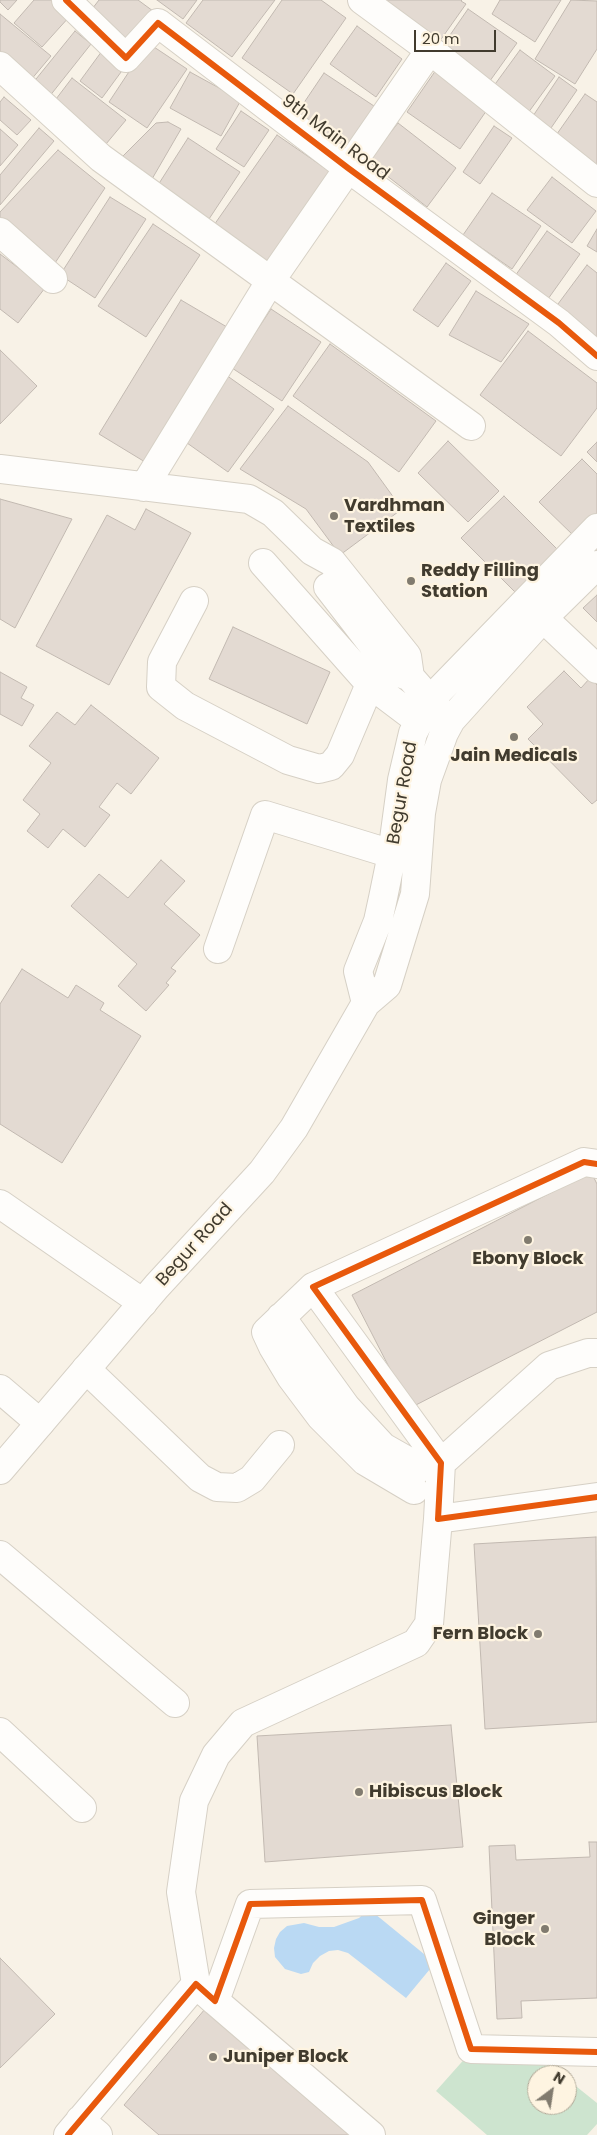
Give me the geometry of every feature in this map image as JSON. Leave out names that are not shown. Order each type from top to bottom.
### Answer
[{"type":"street","name":"9th Main Road","points":[[66,0],[126,58],[158,23],[348,168],[559,323],[597,356]]},
{"type":"street","points":[[362,0],[430,50],[597,183]]},
{"type":"street","points":[[144,487],[271,280],[430,50]]},
{"type":"street","points":[[0,66],[100,158],[472,426]]},
{"type":"street","points":[[0,232],[53,279]]},
{"type":"street","points":[[0,469],[249,499],[273,513],[312,551],[332,562],[407,656],[410,677],[424,711]]},
{"type":"street","name":"Begur Road","points":[[366,1003],[358,971],[378,921],[392,854],[402,780],[412,734],[424,711],[597,528]]},
{"type":"street","points":[[263,562],[370,684],[450,723]]},
{"type":"street","name":"Begur Road","points":[[0,1470],[143,1302],[262,1172],[289,1136],[366,1003],[388,985],[415,894],[421,813],[427,780],[450,723],[543,618],[597,565]]},
{"type":"street","points":[[194,601],[162,662],[162,687],[184,706],[288,760],[319,769],[331,766],[340,755],[370,684]]},
{"type":"street","points":[[543,618],[597,669]]},
{"type":"street","points":[[218,949],[265,815],[392,854]]},
{"type":"street","points":[[425,1474],[365,1460],[316,1410],[291,1377],[266,1332],[314,1287],[584,1162],[597,1164]]},
{"type":"street","points":[[0,1204],[143,1302]]},
{"type":"street","points":[[314,1287],[425,1474],[438,1519],[429,1624],[416,1643],[243,1723],[216,1755],[194,1801],[181,1892],[205,1992],[371,2135]]},
{"type":"street","points":[[425,1474],[549,1366],[588,1353],[597,1353]]},
{"type":"street","points":[[86,1370],[200,1478],[217,1487],[237,1488],[252,1479],[280,1445]]},
{"type":"street","points":[[0,1389],[40,1423]]},
{"type":"street","points":[[438,1519],[597,1497]]},
{"type":"street","points":[[0,1555],[175,1703]]},
{"type":"street","points":[[0,1732],[82,1808]]},
{"type":"street","points":[[82,2130],[205,1992],[250,1904],[422,1900],[471,2049],[597,2052]]},
{"type":"green space","points":[[533,2052],[549,2065],[527,2065],[527,2115],[577,2115],[577,2087],[597,2103],[597,2124],[587,2135],[487,2135],[436,2091],[468,2055]]},
{"type":"water","points":[[369,1909],[435,1963],[406,1998],[348,1953],[338,1950],[329,1951],[313,1963],[309,1972],[301,1974],[285,1969],[275,1957],[276,1939],[287,1926],[304,1923],[319,1927],[334,1927],[359,1918]]},
{"type":"building","points":[[0,0],[17,0],[8,10]]},
{"type":"building","points":[[34,0],[51,0],[70,16],[42,47],[14,23]]},
{"type":"building","points":[[99,0],[138,0],[153,11],[127,43],[89,13]]},
{"type":"building","points":[[157,0],[197,0],[183,19]]},
{"type":"building","points":[[203,0],[275,0],[232,57],[186,23]]},
{"type":"building","points":[[282,0],[321,0],[346,18],[293,94],[242,58]]},
{"type":"building","points":[[385,0],[462,0],[466,4],[437,45]]},
{"type":"building","points":[[500,0],[561,0],[535,42],[492,14]]},
{"type":"building","points":[[571,0],[597,1],[597,49],[575,84],[535,59]]},
{"type":"building","points":[[468,9],[517,43],[487,85],[439,51]]},
{"type":"building","points":[[0,14],[51,56],[30,81],[0,55]]},
{"type":"building","points":[[357,26],[402,59],[376,97],[330,64]]},
{"type":"building","points":[[75,31],[91,44],[49,97],[32,84]]},
{"type":"building","points":[[148,43],[187,69],[147,128],[109,102]]},
{"type":"building","points":[[520,50],[555,76],[528,113],[493,87]]},
{"type":"building","points":[[102,51],[124,68],[102,98],[80,81]]},
{"type":"building","points":[[436,70],[489,107],[460,149],[407,112]]},
{"type":"building","points":[[190,72],[241,100],[221,136],[170,108]]},
{"type":"building","points":[[324,73],[377,108],[348,152],[295,116]]},
{"type":"building","points":[[559,77],[577,90],[551,128],[533,116]]},
{"type":"building","points":[[72,78],[126,120],[106,144],[53,103]]},
{"type":"building","points":[[585,94],[597,102],[597,172],[552,141]]},
{"type":"building","points":[[4,97],[31,120],[17,135],[0,120],[0,102]]},
{"type":"building","points":[[241,111],[269,130],[244,167],[216,149]]},
{"type":"building","points":[[168,122],[181,129],[152,179],[119,160],[156,123]]},
{"type":"building","points":[[398,123],[456,168],[427,207],[368,161]]},
{"type":"building","points":[[494,126],[512,138],[480,184],[463,172]]},
{"type":"building","points":[[39,128],[54,141],[0,205],[0,175]]},
{"type":"building","points":[[0,129],[18,145],[0,166]]},
{"type":"building","points":[[277,135],[335,175],[272,265],[214,225]]},
{"type":"building","points":[[188,138],[240,172],[209,219],[158,185]]},
{"type":"building","points":[[58,150],[105,188],[51,269],[0,221],[0,212]]},
{"type":"building","points":[[552,177],[596,211],[572,243],[527,210]]},
{"type":"building","points":[[492,193],[541,226],[512,269],[463,235]]},
{"type":"building","points":[[110,197],[146,219],[95,298],[60,275]]},
{"type":"building","points":[[153,224],[200,255],[146,337],[98,306]]},
{"type":"building","points":[[597,229],[597,252],[587,246]]},
{"type":"building","points":[[547,231],[580,254],[548,299],[515,276]]},
{"type":"building","points":[[0,254],[45,288],[18,323],[0,309]]},
{"type":"building","points":[[446,263],[471,281],[438,327],[413,310]]},
{"type":"building","points":[[587,265],[597,273],[597,340],[555,308]]},
{"type":"building","points":[[476,291],[529,324],[501,362],[449,335]]},
{"type":"building","points":[[181,300],[232,330],[150,465],[99,434]]},
{"type":"building","points":[[271,309],[321,342],[282,401],[232,368]]},
{"type":"building","points":[[528,331],[597,383],[597,408],[561,456],[480,395]]},
{"type":"building","points":[[330,344],[436,421],[399,472],[293,396]]},
{"type":"building","points":[[0,350],[37,386],[0,424]]},
{"type":"building","points":[[226,375],[274,409],[228,472],[180,438]]},
{"type":"building","points":[[288,406],[368,462],[402,509],[340,555],[306,509],[240,469]]},
{"type":"building","points":[[448,441],[499,491],[468,522],[418,473]]},
{"type":"building","points":[[597,442],[597,462],[587,452]]},
{"type":"building","points":[[582,459],[597,474],[597,514],[575,537],[539,502]]},
{"type":"building","points":[[504,496],[563,555],[520,597],[461,538]]},
{"type":"building","points":[[0,499],[72,519],[15,628],[0,619]]},
{"type":"building","points":[[146,509],[191,533],[109,685],[36,646],[107,515],[135,530]]},
{"type":"building","points":[[597,595],[597,622],[583,608]]},
{"type":"building","points":[[233,627],[330,672],[307,724],[209,679]]},
{"type":"building","points":[[564,671],[581,688],[590,678],[597,685],[597,800],[592,804],[528,739],[543,724],[527,707]]},
{"type":"building","points":[[0,672],[27,687],[21,698],[34,705],[22,726],[0,714]]},
{"type":"building","points":[[91,705],[159,758],[131,794],[117,783],[99,807],[110,815],[85,847],[63,829],[48,848],[27,831],[40,814],[23,800],[51,763],[29,746],[57,712],[75,725]]},
{"type":"building","points":[[161,860],[185,881],[164,904],[200,935],[171,968],[176,971],[166,983],[169,985],[146,1011],[118,986],[137,964],[71,906],[99,874],[128,898]]},
{"type":"building","points":[[22,969],[68,998],[76,985],[104,1003],[100,1010],[141,1036],[62,1163],[0,1124],[0,1004]]},
{"type":"building","name":"Ebony Block","points":[[591,1172],[597,1184],[597,1312],[410,1408],[352,1295]]},
{"type":"building","name":"Fern Block","points":[[596,1537],[597,1722],[485,1729],[474,1544]]},
{"type":"building","name":"Hibiscus Block","points":[[451,1725],[463,1847],[265,1862],[257,1736]]},
{"type":"building","name":"Ginger Block","points":[[589,1842],[597,1842],[597,1998],[521,2001],[522,2018],[497,2019],[489,1846],[515,1845],[516,1860],[590,1857]]},
{"type":"building","points":[[0,1958],[55,2014],[0,2068]]},
{"type":"building","name":"Juniper Block","points":[[205,2009],[354,2135],[159,2135],[124,2105]]},
{"type":"cycle path","points":[[66,0],[126,58],[158,23],[348,168],[559,323],[597,356]]},
{"type":"cycle path","points":[[597,1164],[584,1162],[313,1287],[441,1463],[438,1519],[597,1497]]},
{"type":"cycle path","points":[[68,2135],[196,1984],[215,2001],[250,1904],[422,1900],[471,2049],[597,2052]]},
{"type":"place","name":"Vardhman Textiles","points":[[334,516]]},
{"type":"place","name":"Reddy Filling Station","points":[[411,581]]},
{"type":"place","name":"Jain Medicals","points":[[514,737]]},
{"type":"place","name":"Ebony Block","points":[[528,1240]]},
{"type":"place","name":"Fern Block","points":[[538,1634]]},
{"type":"place","name":"Hibiscus Block","points":[[359,1792]]},
{"type":"place","name":"Ginger Block","points":[[545,1929]]},
{"type":"place","name":"Juniper Block","points":[[213,2057]]}]
